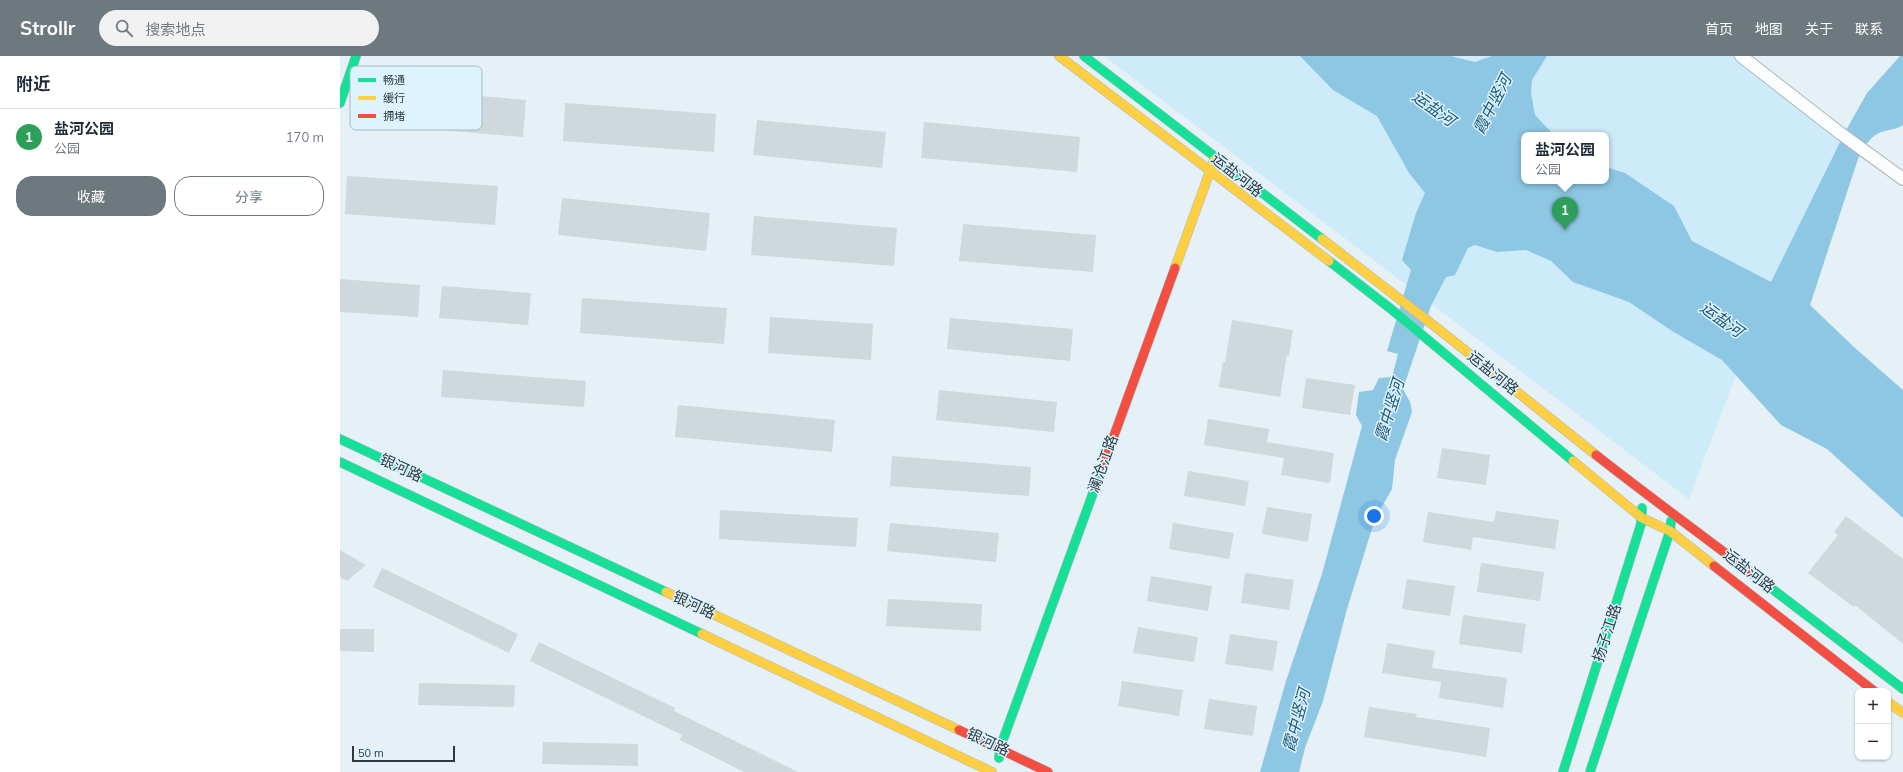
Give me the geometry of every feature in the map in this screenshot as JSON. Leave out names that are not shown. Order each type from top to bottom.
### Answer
[{"type":"main road","points":[[353,66],[356,56]]},
{"type":"main road","name":"运盐河路","points":[[1059,56],[1391,309],[1642,518],[1670,531],[1870,688]]},
{"type":"main road","name":"运盐河路","points":[[1084,56],[1214,158],[1437,328],[1643,492],[1671,511],[1903,689]]},
{"type":"main road","points":[[340,103],[350,74]]},
{"type":"main road","name":"澜沧江路","points":[[996,772],[1000,748],[1214,158]]},
{"type":"main road","name":"银河路","points":[[340,439],[1000,748],[1048,772]]},
{"type":"main road","name":"银河路","points":[[340,462],[992,772]]},
{"type":"main road","name":"扬子江路","points":[[1562,772],[1642,518],[1643,492]]},
{"type":"main road","name":"扬子江路","points":[[1590,772],[1670,531],[1671,511]]},
{"type":"main road","points":[[1891,704],[1903,713]]},
{"type":"street","points":[[1741,56],[1840,133],[1903,179]]},
{"type":"shaded area","points":[[1104,56],[1750,56],[1845,132],[1771,283],[1689,499]]},
{"type":"water","points":[[1300,56],[1451,56],[1475,62],[1492,56],[1547,56],[1532,80],[1531,93],[1535,115],[1551,132],[1521,132],[1521,184],[1609,184],[1609,168],[1625,173],[1674,206],[1692,241],[1771,282],[1845,132],[1867,93],[1900,56],[1903,56],[1903,125],[1875,135],[1868,142],[1858,159],[1810,305],[1855,348],[1903,390],[1903,518],[1827,449],[1781,425],[1722,360],[1672,331],[1629,302],[1573,282],[1551,261],[1526,250],[1497,252],[1475,245],[1468,248],[1455,275],[1446,277],[1431,306],[1403,389],[1410,402],[1412,412],[1395,460],[1392,489],[1375,519],[1347,609],[1323,701],[1305,748],[1299,772],[1260,772],[1286,681],[1322,574],[1362,426],[1356,415],[1359,392],[1373,390],[1379,378],[1392,377],[1398,354],[1387,351],[1411,270],[1402,260],[1416,213],[1425,193],[1409,173],[1377,116],[1333,90]]},
{"type":"building","points":[[482,96],[526,100],[523,137],[442,130],[482,130]]},
{"type":"building","points":[[565,103],[716,114],[714,152],[563,141]]},
{"type":"building","points":[[757,120],[886,132],[882,168],[753,155]]},
{"type":"building","points":[[924,122],[1080,137],[1077,172],[921,158]]},
{"type":"building","points":[[347,176],[498,186],[495,225],[345,214]]},
{"type":"building","points":[[562,198],[710,213],[706,251],[558,235]]},
{"type":"building","points":[[754,216],[897,228],[894,266],[751,255]]},
{"type":"building","points":[[963,224],[1096,235],[1093,272],[959,261]]},
{"type":"building","points":[[340,279],[420,285],[418,317],[340,312]]},
{"type":"building","points":[[442,286],[531,293],[528,325],[439,318]]},
{"type":"building","points":[[582,298],[727,308],[724,344],[580,333]]},
{"type":"building","points":[[770,317],[873,324],[871,360],[768,353]]},
{"type":"building","points":[[950,318],[1073,329],[1070,361],[947,349]]},
{"type":"building","points":[[1232,320],[1293,330],[1280,397],[1219,387]]},
{"type":"building","points":[[443,370],[586,381],[584,407],[441,397]]},
{"type":"building","points":[[1306,378],[1355,385],[1350,415],[1302,408]]},
{"type":"building","points":[[939,390],[1057,402],[1054,432],[936,420]]},
{"type":"building","points":[[678,405],[835,420],[832,452],[675,437]]},
{"type":"building","points":[[1208,419],[1269,429],[1267,442],[1334,453],[1330,483],[1281,475],[1284,458],[1204,445]]},
{"type":"building","points":[[1442,448],[1490,455],[1486,485],[1437,478]]},
{"type":"building","points":[[892,456],[1031,467],[1029,496],[890,486]]},
{"type":"building","points":[[1188,471],[1249,481],[1245,506],[1184,496]]},
{"type":"building","points":[[1267,507],[1312,514],[1308,542],[1262,534]]},
{"type":"building","points":[[720,510],[858,518],[856,547],[719,539]]},
{"type":"building","points":[[1496,511],[1559,520],[1555,549],[1473,537],[1471,550],[1423,542],[1428,512],[1494,522]]},
{"type":"building","points":[[1846,516],[1903,559],[1903,644],[1855,605],[1854,607],[1808,573],[1838,535],[1834,532]]},
{"type":"building","points":[[890,523],[999,533],[996,562],[887,551]]},
{"type":"building","points":[[1173,523],[1234,533],[1229,559],[1169,549]]},
{"type":"building","points":[[340,550],[366,565],[347,581],[340,577]]},
{"type":"building","points":[[1481,563],[1544,572],[1540,601],[1477,592]]},
{"type":"building","points":[[382,568],[518,634],[509,653],[373,587]]},
{"type":"building","points":[[1245,573],[1294,580],[1289,610],[1241,603]]},
{"type":"building","points":[[1151,576],[1212,586],[1208,611],[1147,601]]},
{"type":"building","points":[[1407,579],[1455,586],[1450,616],[1402,609]]},
{"type":"building","points":[[888,599],[982,604],[981,631],[886,626]]},
{"type":"building","points":[[1463,615],[1526,624],[1522,653],[1459,644]]},
{"type":"building","points":[[1138,627],[1198,637],[1194,662],[1133,653]]},
{"type":"building","points":[[340,629],[374,629],[374,652],[340,651]]},
{"type":"building","points":[[1230,634],[1278,641],[1273,671],[1225,664]]},
{"type":"building","points":[[539,642],[675,708],[674,711],[798,772],[744,772],[680,740],[682,735],[530,661]]},
{"type":"building","points":[[1387,643],[1435,651],[1432,668],[1507,678],[1503,708],[1439,698],[1441,682],[1382,673]]},
{"type":"building","points":[[1122,681],[1183,690],[1179,716],[1118,706]]},
{"type":"building","points":[[419,683],[515,685],[514,707],[418,705]]},
{"type":"building","points":[[1209,699],[1257,706],[1253,736],[1204,729]]},
{"type":"building","points":[[1369,707],[1417,714],[1416,717],[1490,728],[1486,757],[1364,737]]},
{"type":"building","points":[[543,742],[638,744],[638,766],[542,764]]},
{"type":"traffic: fast","points":[[353,66],[356,56]]},
{"type":"traffic: fast","points":[[1084,56],[1322,239]]},
{"type":"traffic: fast","points":[[340,103],[350,74]]},
{"type":"traffic: fast","points":[[1329,261],[1391,309],[1573,461]]},
{"type":"traffic: fast","points":[[340,439],[666,592]]},
{"type":"traffic: fast","points":[[340,462],[702,634]]},
{"type":"traffic: fast","points":[[999,758],[1000,748],[1104,463]]},
{"type":"traffic: fast","points":[[1563,772],[1641,524],[1642,508]]},
{"type":"traffic: fast","points":[[1590,772],[1670,531],[1671,521]]},
{"type":"traffic: fast","points":[[1754,575],[1903,689]]},
{"type":"traffic: slow","points":[[1059,56],[1329,261]]},
{"type":"traffic: slow","points":[[1175,268],[1214,160]]},
{"type":"traffic: slow","points":[[1322,239],[1437,328],[1596,455]]},
{"type":"traffic: slow","points":[[1573,461],[1642,518],[1670,531],[1714,566]]},
{"type":"traffic: slow","points":[[666,592],[959,730]]},
{"type":"traffic: slow","points":[[702,634],[992,772]]},
{"type":"traffic: slow","points":[[1891,704],[1903,713]]},
{"type":"traffic: jam","points":[[1104,463],[1175,268]]},
{"type":"traffic: jam","points":[[1596,455],[1754,575]]},
{"type":"traffic: jam","points":[[1714,566],[1870,688]]},
{"type":"traffic: jam","points":[[959,730],[1048,772]]},
{"type":"place","name":"盐河公园","points":[[1565,230]]},
{"type":"water label","name":"霞中竖河","points":[[1492,104]]},
{"type":"water label","name":"运盐河","points":[[1434,108]]},
{"type":"water label","name":"运盐河","points":[[1722,319]]},
{"type":"water label","name":"霞中竖河","points":[[1389,410]]},
{"type":"water label","name":"霞中竖河","points":[[1296,720]]}]
